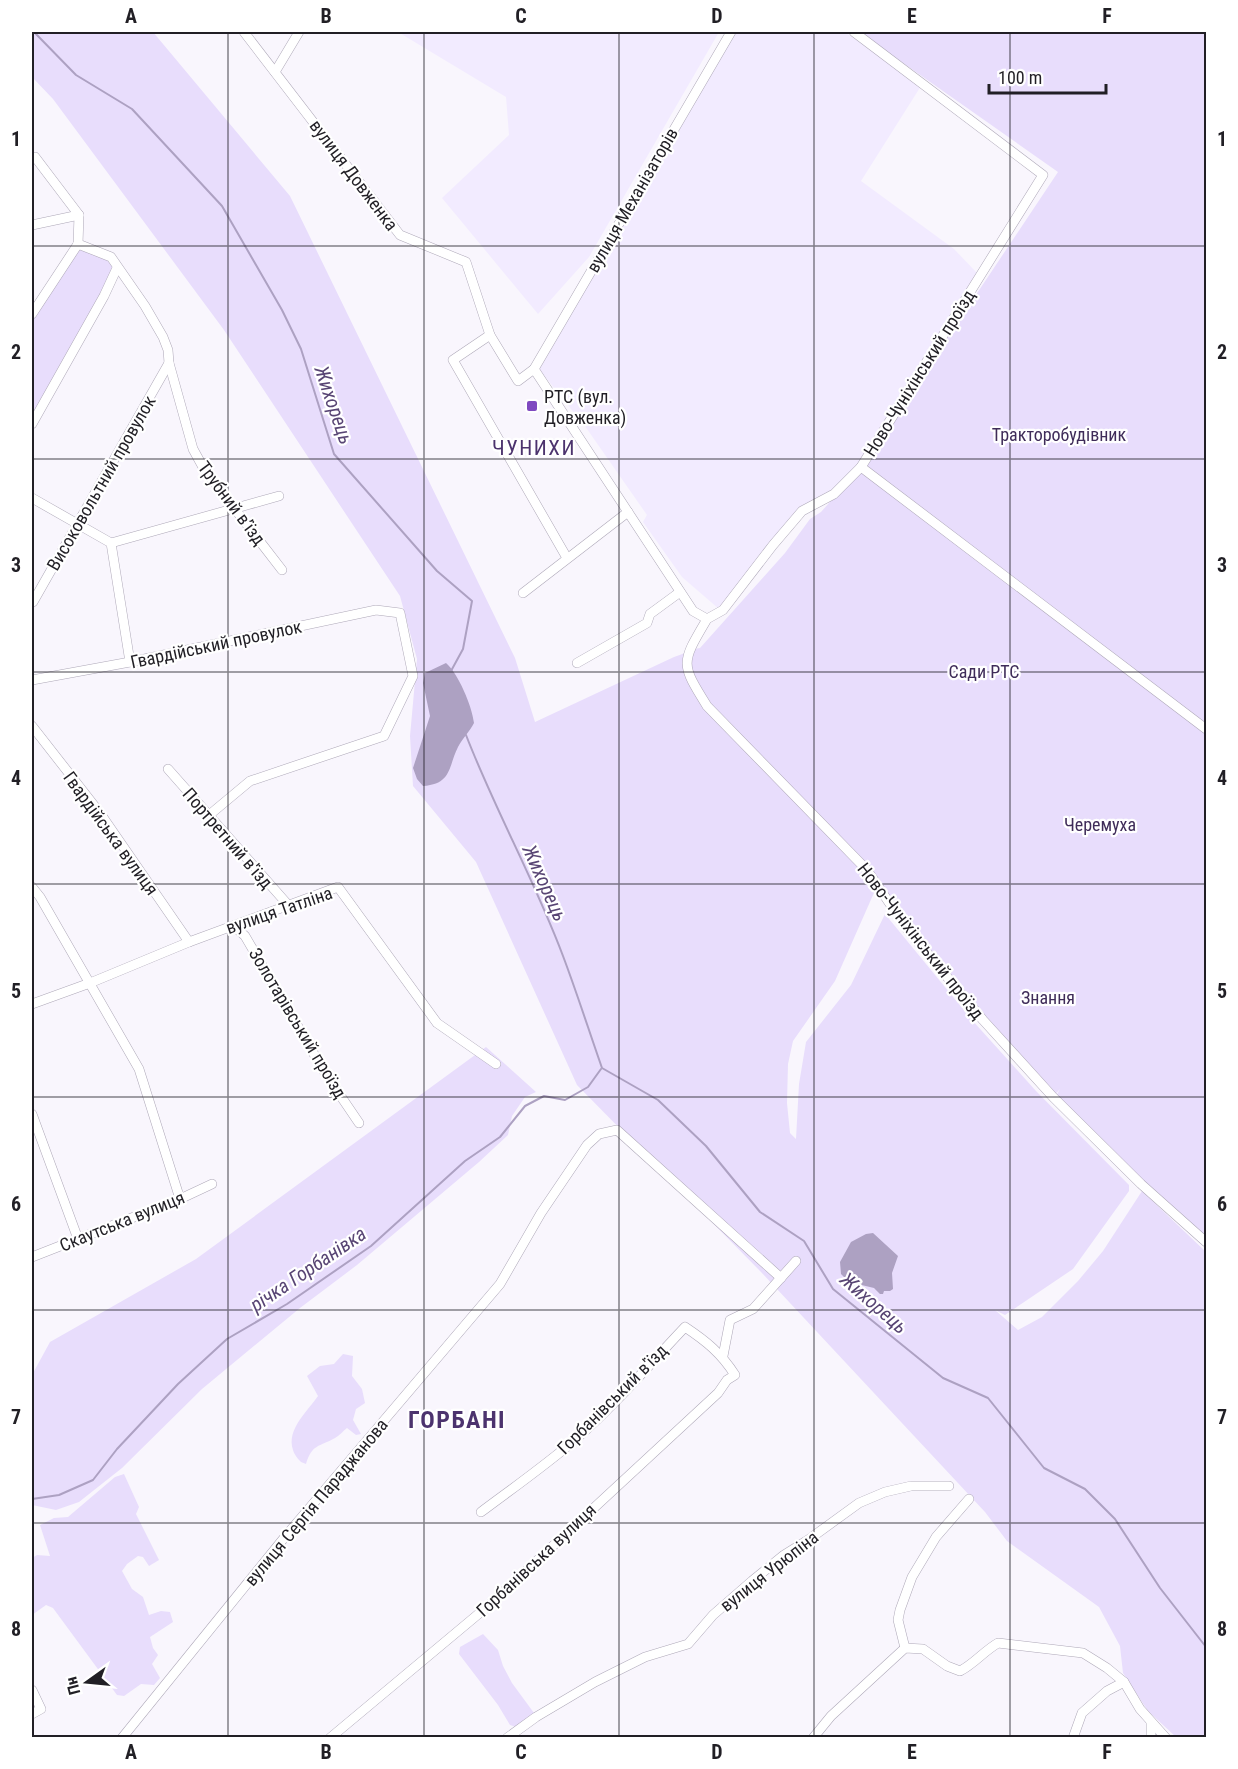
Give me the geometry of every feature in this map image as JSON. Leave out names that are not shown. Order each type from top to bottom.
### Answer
[{"type":"street","name":"вулиця Довженка","points":[[244,32],[400,235],[466,262],[490,335],[519,381],[534,369]]},
{"type":"street","points":[[275,72],[299,32]]},
{"type":"street","name":"вулиця Механізаторів","points":[[534,369],[731,32]]},
{"type":"street","name":"Ново-Чуніхінський проїзд","points":[[854,32],[1043,175],[861,467],[1206,729]]},
{"type":"street","points":[[32,314],[78,244],[79,215],[35,157]]},
{"type":"street","points":[[32,225],[79,215]]},
{"type":"street","name":"Трубний в’їзд","points":[[78,244],[111,257],[145,306],[168,350],[168,363],[193,449],[204,469],[282,570]]},
{"type":"street","points":[[32,424],[104,296],[117,268]]},
{"type":"street","points":[[490,335],[453,360],[567,558]]},
{"type":"street","name":"Високовольтний провулок","points":[[33,602],[168,363]]},
{"type":"street","points":[[534,369],[693,611],[707,619],[723,610],[802,511],[834,494],[861,467]]},
{"type":"street","points":[[32,498],[111,543],[279,496]]},
{"type":"street","points":[[523,593],[628,512]]},
{"type":"street","points":[[111,543],[130,662]]},
{"type":"street","points":[[577,663],[647,623],[651,614],[680,592]]},
{"type":"street","name":"Гвардійський провулок","points":[[32,680],[130,662],[376,610],[400,613],[412,676],[384,736],[250,781],[208,816]]},
{"type":"street","name":"Ново-Чуніхінський проїзд","points":[[707,619],[688,650],[686,668],[707,706],[867,870],[907,929],[983,1020],[1053,1097],[1141,1184],[1206,1242]]},
{"type":"street","name":"Гвардійська вулиця","points":[[32,726],[100,813],[189,942]]},
{"type":"street","name":"Портретний в'їзд","points":[[168,769],[288,906]]},
{"type":"street","points":[[32,887],[36,898],[90,983],[139,1069],[180,1199]]},
{"type":"street","name":"вулиця Татліна","points":[[32,1004],[189,942],[338,887],[437,1023],[496,1064]]},
{"type":"street","name":"Золотарівський проїзд","points":[[234,926],[245,936],[325,1073],[359,1123]]},
{"type":"street","points":[[32,1114],[78,1239]]},
{"type":"street","name":"вулиця Сергія Параджанова","points":[[122,1737],[284,1538],[500,1284],[541,1212],[587,1145],[599,1134],[617,1130],[781,1278]]},
{"type":"street","name":"Скаутська вулиця","points":[[32,1257],[180,1199],[212,1184]]},
{"type":"street","points":[[723,1356],[730,1320],[753,1309],[796,1261]]},
{"type":"street","name":"Горбанівський в'їзд","points":[[481,1512],[577,1438],[610,1407],[685,1327],[723,1356],[735,1375]]},
{"type":"street","name":"Горбанівська вулиця","points":[[330,1737],[488,1606],[718,1393],[727,1380],[735,1375]]},
{"type":"street","name":"вулиця Урюпіна","points":[[507,1737],[595,1682],[645,1657],[688,1644],[713,1615],[752,1581],[784,1555],[859,1503],[885,1492],[912,1486],[950,1486]]},
{"type":"street","points":[[905,1648],[898,1620],[912,1577],[936,1537],[969,1499]]},
{"type":"street","points":[[813,1737],[831,1716],[905,1648],[923,1649],[947,1666],[960,1671],[969,1667],[998,1643],[1083,1653],[1124,1682],[1140,1709],[1166,1737]]},
{"type":"street","points":[[1073,1737],[1082,1713],[1107,1691],[1124,1682]]},
{"type":"street","points":[[32,1690],[41,1709],[32,1713]]},
{"type":"street","points":[[1151,1723],[1151,1737]]},
{"type":"shaded area","points":[[398,32],[719,32],[589,257],[538,314],[442,198],[509,135],[506,97]]},
{"type":"shaded area","points":[[735,32],[845,32],[921,86],[861,181],[954,249],[978,274],[858,467],[833,492],[801,508],[719,609],[682,577],[643,522],[647,515],[587,429],[539,369]]},
{"type":"shaded area","points":[[446,663],[464,690],[474,723],[458,747],[444,778],[432,785],[423,786],[417,779],[413,768],[430,716],[423,683],[425,673]]},
{"type":"shaded area","points":[[873,1233],[898,1256],[892,1273],[893,1289],[884,1291],[883,1294],[874,1288],[849,1282],[841,1274],[840,1262],[851,1242]]},
{"type":"green space","points":[[32,32],[153,32],[290,196],[515,658],[535,722],[688,652],[688,650],[700,648],[785,553],[810,519],[821,512],[861,467],[1058,172],[859,32],[1206,32],[1206,1240],[1055,1098],[1060,1089],[1053,1097],[921,945],[877,886],[835,981],[793,1041],[788,1064],[787,1103],[790,1133],[796,1139],[799,1084],[806,1042],[851,985],[885,914],[972,1020],[1036,1091],[1129,1185],[1129,1191],[1073,1269],[1005,1315],[995,1310],[1018,1330],[1042,1317],[1078,1281],[1103,1251],[1142,1191],[1206,1252],[1206,1737],[1176,1737],[1148,1711],[1123,1673],[1120,1646],[1099,1607],[1007,1541],[985,1512],[761,1272],[577,1085],[476,862],[413,786],[410,736],[417,659],[400,596],[224,330],[53,99],[32,77]]},
{"type":"green space","points":[[86,248],[104,256],[114,269],[32,419],[32,321],[74,253]]},
{"type":"green space","points":[[486,1047],[536,1092],[525,1097],[512,1116],[508,1135],[357,1265],[300,1308],[202,1389],[122,1468],[79,1502],[56,1510],[32,1505],[32,1375],[50,1342],[196,1259]]},
{"type":"green space","points":[[343,1354],[353,1356],[352,1376],[362,1389],[365,1403],[356,1409],[353,1420],[361,1434],[356,1435],[347,1428],[337,1437],[314,1449],[306,1464],[295,1455],[292,1442],[295,1428],[318,1396],[307,1376],[320,1366],[334,1364]]},
{"type":"green space","points":[[124,1474],[139,1507],[136,1514],[159,1560],[149,1566],[143,1557],[138,1556],[122,1571],[132,1589],[143,1597],[149,1615],[161,1611],[170,1612],[173,1622],[150,1637],[158,1655],[152,1664],[160,1678],[154,1685],[141,1684],[124,1696],[117,1695],[53,1608],[46,1605],[32,1615],[32,1558],[37,1555],[50,1556],[40,1525],[54,1518],[68,1517],[115,1477]]},
{"type":"green space","points":[[483,1634],[498,1650],[512,1683],[534,1713],[516,1727],[510,1725],[498,1705],[459,1654],[460,1647]]},
{"type":"waterway","name":"Жихорець","points":[[34,32],[76,75],[132,109],[222,206],[282,310],[301,349],[334,454],[437,571],[472,601],[463,649],[451,671]]},
{"type":"waterway","name":"Жихорець","points":[[466,735],[552,928],[602,1068],[658,1100],[706,1146],[760,1212],[804,1241],[833,1289],[943,1378],[988,1398],[1044,1468],[1085,1489],[1115,1519],[1160,1588],[1206,1647]]},
{"type":"waterway","name":"річка Горбанівка","points":[[32,1499],[59,1495],[93,1480],[117,1449],[178,1384],[227,1339],[287,1304],[371,1246],[465,1161],[500,1137],[525,1106],[544,1096],[565,1100],[588,1087],[601,1069]]},
{"type":"place","name":"РТС (вул. Довженка)","points":[[532,406]]},
{"type":"district","name":"ЧУНИХИ","points":[[534,448]]},
{"type":"district","name":"ГОРБАНІ","points":[[457,1420]]},
{"type":"park label","name":"Тракторобудівник","points":[[1059,434]]},
{"type":"park label","name":"Сади РТС","points":[[984,671]]},
{"type":"park label","name":"Черемуха","points":[[1100,824]]},
{"type":"park label","name":"Знання","points":[[1048,997]]}]
